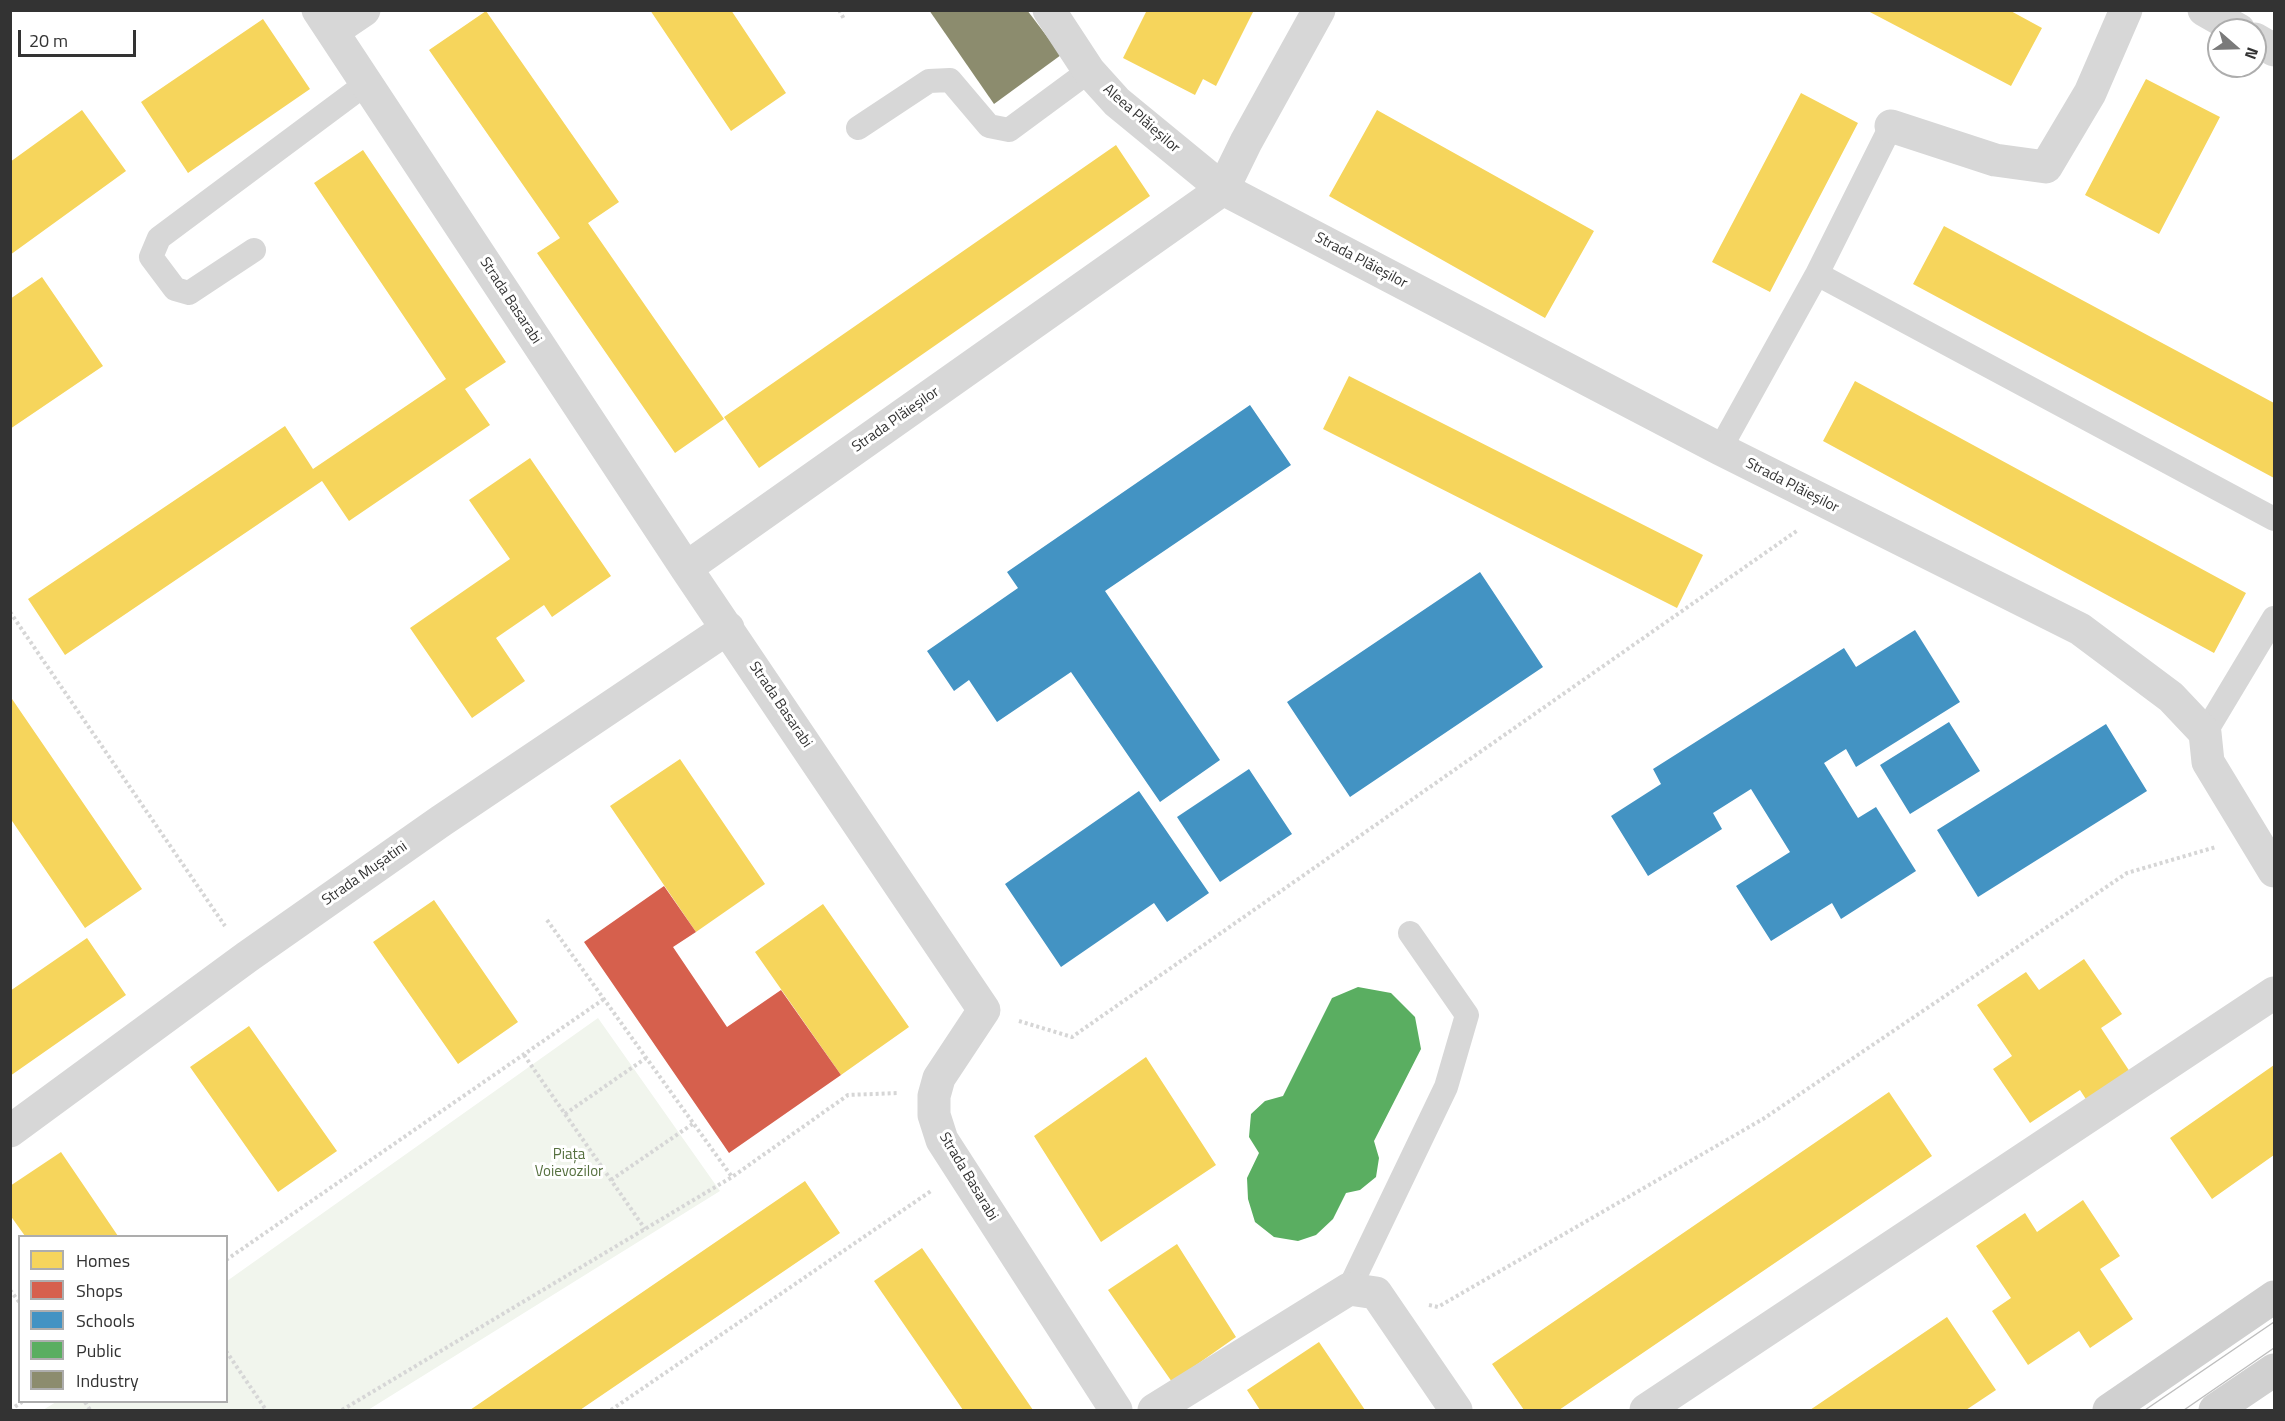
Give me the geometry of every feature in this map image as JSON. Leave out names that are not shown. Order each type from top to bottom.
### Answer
[{"type":"main road","points":[[2109,1410],[2274,1297]]},
{"type":"main road","points":[[2215,1410],[2274,1370]]},
{"type":"street","points":[[325,21],[364,10]]},
{"type":"street","name":"Aleea Plăieșilor","points":[[1049,10],[1089,71],[1116,102],[1223,189]]},
{"type":"street","name":"Strada Plăieșilor","points":[[686,567],[1223,189],[1246,142],[1319,10]]},
{"type":"street","points":[[1891,126],[1995,160],[2046,167],[2090,93],[2126,10]]},
{"type":"street","points":[[2204,10],[2218,18]]},
{"type":"street","name":"Strada Basarabi","points":[[325,21],[686,567],[984,1010],[939,1078],[934,1096],[934,1115],[942,1140],[1116,1410]]},
{"type":"street","name":"Strada Plăieșilor","points":[[1223,189],[1720,449],[2080,629],[2171,698],[2205,733]]},
{"type":"street","name":"Strada Mușatini","points":[[10,1131],[246,957],[441,821],[728,628]]},
{"type":"street","points":[[2205,733],[2208,762],[2274,871]]},
{"type":"street","points":[[1646,1410],[2274,993]]},
{"type":"street","points":[[1154,1410],[1362,1291],[1456,1410]]},
{"type":"lane","points":[[858,128],[929,81],[950,80],[989,126],[1009,130],[1089,71]]},
{"type":"lane","points":[[254,250],[189,293],[175,289],[151,258],[159,238],[367,83]]},
{"type":"lane","points":[[1720,449],[1817,274],[1891,126]]},
{"type":"lane","points":[[1817,274],[2274,519]]},
{"type":"lane","points":[[2205,733],[2274,618]]},
{"type":"lane","points":[[1362,1291],[1446,1087],[1467,1015],[1410,933]]},
{"type":"path","points":[[839,10],[844,18]]},
{"type":"path","points":[[984,1010],[1072,1037],[1832,506]]},
{"type":"path","points":[[10,612],[246,957]]},
{"type":"path","points":[[1362,1291],[1438,1307],[1763,1119],[2127,873],[2252,837]]},
{"type":"path","points":[[547,920],[732,1177]]},
{"type":"path","points":[[228,1259],[604,999]]},
{"type":"path","points":[[524,1055],[645,1229]]},
{"type":"path","points":[[565,1114],[646,1058]]},
{"type":"path","points":[[342,1410],[732,1177],[848,1095],[889,1093],[934,1096]]},
{"type":"path","points":[[611,1180],[693,1123]]},
{"type":"path","points":[[611,1410],[962,1170]]},
{"type":"path","points":[[228,1354],[266,1410]]},
{"type":"green space","name":"Piața Voievozilor","points":[[598,1018],[720,1191],[368,1410],[43,1410],[54,1403],[228,1403],[228,1280]]},
{"type":"building: Homes","points":[[650,10],[731,10],[786,93],[731,131]]},
{"type":"building: Homes","points":[[1147,10],[1254,10],[1216,86],[1203,79],[1195,95],[1123,58]]},
{"type":"building: Homes","points":[[1866,10],[2009,10],[2042,28],[2011,86]]},
{"type":"building: Homes","points":[[486,11],[619,202],[588,223],[724,419],[675,453],[537,253],[560,238],[429,50]]},
{"type":"building: Homes","points":[[263,19],[310,89],[188,173],[141,102]]},
{"type":"building: Homes","points":[[2146,79],[2220,117],[2159,234],[2085,195]]},
{"type":"building: Homes","points":[[1801,93],[1858,123],[1770,292],[1712,262]]},
{"type":"building: Homes","points":[[82,110],[126,171],[10,255],[10,162]]},
{"type":"building: Homes","points":[[1377,110],[1594,231],[1545,318],[1329,196]]},
{"type":"building: Homes","points":[[1116,145],[1150,196],[759,468],[724,417]]},
{"type":"building: Homes","points":[[363,150],[506,362],[465,389],[490,425],[349,521],[322,481],[65,655],[28,599],[285,426],[313,469],[446,379],[314,183]]},
{"type":"building: Homes","points":[[1944,226],[2274,403],[2274,478],[1913,284]]},
{"type":"building: Homes","points":[[42,277],[103,366],[10,429],[10,299]]},
{"type":"building: Homes","points":[[1349,376],[1703,555],[1677,608],[1323,429]]},
{"type":"building: Homes","points":[[1855,381],[2246,593],[2214,653],[1823,441]]},
{"type":"building: Homes","points":[[530,458],[611,576],[552,617],[544,605],[496,638],[525,681],[472,718],[410,628],[510,559],[469,500]]},
{"type":"building: Homes","points":[[10,696],[142,889],[85,928],[10,818]]},
{"type":"building: Homes","points":[[680,759],[765,884],[696,932],[610,806]]},
{"type":"building: Homes","points":[[434,900],[518,1022],[458,1064],[373,942]]},
{"type":"building: Homes","points":[[823,904],[909,1027],[841,1075],[755,952]]},
{"type":"building: Homes","points":[[87,938],[126,995],[10,1076],[10,991]]},
{"type":"building: Homes","points":[[2084,959],[2122,1014],[2101,1028],[2134,1078],[2091,1107],[2080,1090],[2030,1123],[1993,1069],[2012,1056],[1977,1005],[2026,972],[2039,990]]},
{"type":"building: Homes","points":[[249,1026],[337,1151],[278,1192],[190,1067]]},
{"type":"building: Homes","points":[[1146,1057],[1216,1165],[1101,1242],[1034,1136]]},
{"type":"building: Homes","points":[[2274,1065],[2274,1155],[2212,1199],[2170,1138]]},
{"type":"building: Homes","points":[[1889,1092],[1932,1156],[1559,1410],[1524,1410],[1492,1364]]},
{"type":"building: Homes","points":[[61,1152],[117,1235],[24,1235],[10,1215],[10,1186]]},
{"type":"building: Homes","points":[[805,1181],[840,1233],[580,1410],[470,1410]]},
{"type":"building: Homes","points":[[2083,1200],[2120,1256],[2100,1269],[2133,1319],[2090,1348],[2079,1331],[2028,1365],[1992,1311],[2011,1298],[1976,1246],[2025,1213],[2037,1232]]},
{"type":"building: Homes","points":[[1177,1244],[1236,1337],[1172,1382],[1108,1290]]},
{"type":"building: Homes","points":[[922,1248],[1033,1410],[963,1410],[874,1281]]},
{"type":"building: Homes","points":[[1947,1317],[1996,1390],[1966,1410],[1810,1410]]},
{"type":"building: Homes","points":[[1319,1342],[1365,1410],[1260,1410],[1247,1390]]},
{"type":"building: Shops","points":[[664,886],[696,932],[673,947],[727,1027],[781,990],[841,1075],[729,1153],[584,942]]},
{"type":"building: Schools","points":[[1250,405],[1291,465],[1105,591],[1220,760],[1160,802],[1071,672],[997,722],[969,680],[954,691],[927,651],[1018,588],[1007,572]]},
{"type":"building: Schools","points":[[1480,572],[1543,667],[1350,797],[1287,702]]},
{"type":"building: Schools","points":[[1915,630],[1960,702],[1856,767],[1846,749],[1824,763],[1858,818],[1876,807],[1916,871],[1841,919],[1832,903],[1771,941],[1736,886],[1790,852],[1751,789],[1713,813],[1722,829],[1648,876],[1611,816],[1661,784],[1653,769],[1844,648],[1856,667]]},
{"type":"building: Schools","points":[[1949,722],[1980,771],[1910,814],[1880,765]]},
{"type":"building: Schools","points":[[2106,724],[2147,791],[1978,897],[1937,830]]},
{"type":"building: Schools","points":[[1249,769],[1292,834],[1220,882],[1177,817]]},
{"type":"building: Schools","points":[[1139,791],[1209,893],[1167,922],[1154,903],[1061,967],[1005,884]]},
{"type":"building: Public","points":[[1358,987],[1391,993],[1415,1017],[1421,1049],[1374,1141],[1379,1158],[1376,1177],[1360,1190],[1346,1193],[1333,1219],[1316,1235],[1298,1241],[1274,1237],[1255,1222],[1248,1199],[1247,1178],[1259,1153],[1249,1137],[1251,1114],[1265,1101],[1283,1096],[1332,998]]},
{"type":"building: Industry","points":[[929,10],[1027,10],[1061,55],[994,104]]},
{"type":"tram line","points":[[2145,1410],[2274,1322]]},
{"type":"tram line","points":[[2184,1410],[2274,1348]]}]
